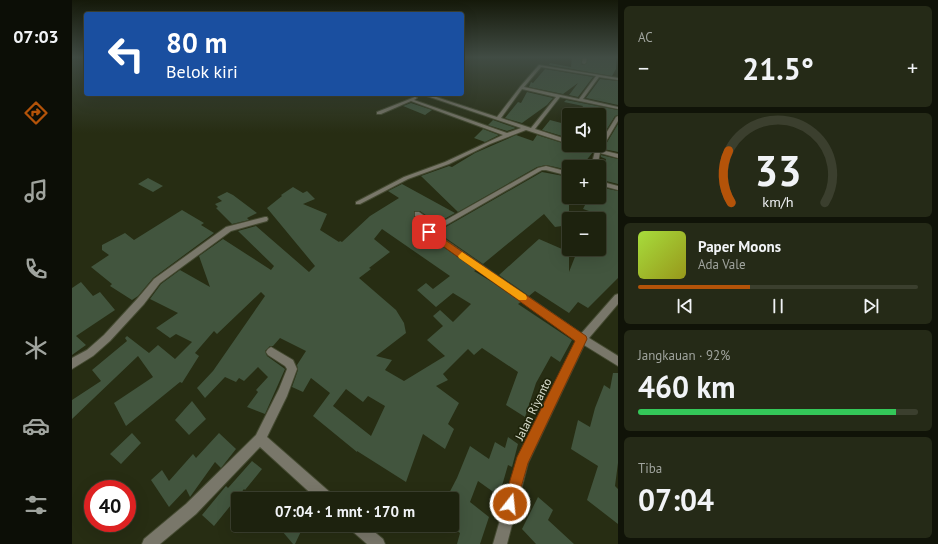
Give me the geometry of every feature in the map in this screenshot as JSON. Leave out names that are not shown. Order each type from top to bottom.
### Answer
[{"type":"street","points":[[498,119],[526,82]]},
{"type":"street","points":[[580,100],[593,82]]},
{"type":"street","points":[[521,88],[618,108]]},
{"type":"street","points":[[379,113],[420,96]]},
{"type":"street","points":[[430,96],[562,140]]},
{"type":"street","points":[[532,130],[559,96]]},
{"type":"street","points":[[411,100],[507,135]]},
{"type":"street","points":[[606,137],[618,117]]},
{"type":"street","points":[[358,203],[406,178],[447,163],[488,143],[525,128]]},
{"type":"street","points":[[602,152],[618,156]]},
{"type":"street","points":[[417,239],[540,169],[546,168],[562,172]]},
{"type":"street","points":[[606,185],[618,188]]},
{"type":"street","points":[[417,214],[433,230],[582,339],[618,361]]},
{"type":"street","points":[[72,364],[107,338],[157,281],[230,229],[265,219]]},
{"type":"street","name":"Jalan Riyanto","points":[[500,544],[522,462],[582,339],[618,298]]},
{"type":"street","points":[[149,544],[191,509],[260,440],[283,392],[292,369],[289,363],[271,352]]},
{"type":"street","points":[[260,440],[319,492]]},
{"type":"street","points":[[364,532],[378,544]]},
{"type":"building","points":[[531,82],[589,82],[578,97],[569,95],[578,83],[563,94],[529,87]]},
{"type":"building","points":[[598,82],[618,82],[618,105],[586,98]]},
{"type":"building","points":[[527,92],[553,98],[547,105],[522,123],[505,118],[518,102],[521,103]]},
{"type":"building","points":[[566,100],[618,110],[618,115],[615,116],[606,131],[606,108],[582,108],[583,106],[564,102]]},
{"type":"building","points":[[411,103],[432,110],[425,115],[403,106]]},
{"type":"building","points":[[493,120],[516,128],[507,131],[488,125]]},
{"type":"building","points":[[550,120],[562,123],[562,136],[542,130]]},
{"type":"building","points":[[618,124],[618,152],[606,150],[606,144]]},
{"type":"building","points":[[483,129],[499,135],[485,142],[474,138]]},
{"type":"building","points":[[516,135],[533,141],[537,135],[562,143],[562,152],[593,152],[587,160],[562,160],[562,168],[546,165],[537,167],[458,212],[421,176],[449,166],[452,167],[475,153]]},
{"type":"building","points":[[601,155],[618,159],[618,184],[606,181],[606,159],[601,157]]},
{"type":"building","points":[[542,172],[562,176],[562,204],[569,204],[569,212],[562,212],[562,226],[555,227],[544,214],[483,264],[437,232]]},
{"type":"building","points":[[148,178],[163,186],[153,192],[138,184]]},
{"type":"building","points":[[402,184],[455,213],[437,223],[420,211],[414,211],[414,217],[429,228],[412,238],[412,240],[418,243],[429,237],[476,270],[474,271],[521,302],[518,304],[572,340],[560,362],[551,356],[536,383],[525,417],[506,405],[518,372],[482,348],[474,355],[468,349],[443,374],[448,380],[436,386],[459,403],[448,424],[454,429],[445,449],[423,434],[406,482],[357,452],[313,416],[330,393],[311,378],[303,392],[292,387],[298,370],[297,365],[306,351],[280,338],[273,346],[270,346],[265,351],[267,356],[285,369],[265,414],[247,407],[258,392],[256,390],[268,377],[258,367],[244,381],[239,378],[236,382],[225,377],[205,398],[197,388],[213,371],[265,296],[261,292],[217,334],[214,331],[195,353],[199,356],[182,383],[180,382],[126,426],[114,403],[153,377],[138,356],[72,419],[72,400],[101,381],[92,370],[127,341],[125,338],[127,336],[149,353],[158,345],[175,359],[192,342],[176,334],[170,338],[156,328],[178,313],[150,299],[161,284],[180,270],[210,287],[199,256],[223,239],[271,270],[274,266],[238,231],[256,226],[309,272],[315,266],[267,208],[282,196],[281,195],[293,187],[303,193],[307,191],[315,199],[303,204],[327,214],[320,230],[339,242],[342,242],[370,216],[399,198],[388,191]],"holes":[[[382,229],[450,276],[433,289],[426,283],[417,290],[436,307],[453,293],[471,304],[453,322],[440,310],[433,316],[443,326],[427,340],[445,356],[404,381],[385,370],[392,360],[376,356],[406,333],[404,323],[396,310],[359,278],[371,269],[369,268],[390,252],[374,239]],[[346,389],[363,402],[368,396],[385,406],[371,436],[333,406]]]},
{"type":"building","points":[[606,188],[618,191],[618,278],[588,308],[578,302],[569,313],[535,291],[529,296],[499,275],[539,239],[562,249],[562,256],[569,256],[569,272],[575,256],[606,256],[606,212],[592,212],[583,209],[586,204],[606,204]]},
{"type":"building","points":[[227,192],[257,213],[247,218],[249,220],[232,224],[216,208],[218,207],[215,204],[222,201],[217,197]]},
{"type":"building","points":[[182,210],[204,223],[201,225],[214,233],[153,278],[138,296],[132,300],[110,286],[112,284],[91,267],[109,255],[102,250],[102,245],[125,233],[134,240]]},
{"type":"building","points":[[81,282],[93,296],[100,292],[115,310],[76,336],[86,345],[72,355],[72,288]]},
{"type":"building","points":[[613,373],[618,373],[618,463],[615,486],[618,489],[618,524],[587,500],[598,466],[571,449],[578,420],[590,427],[595,408],[604,385],[610,389]]},
{"type":"building","points":[[192,401],[206,419],[189,435],[175,420]]},
{"type":"building","points":[[132,433],[141,443],[121,464],[110,454]]},
{"type":"building","points":[[219,433],[236,449],[221,468],[215,462],[190,497],[186,489],[169,507],[151,480],[162,470],[169,481],[193,454],[196,458]]},
{"type":"building","points":[[508,437],[518,444],[512,467],[508,465],[499,496],[478,481],[470,502],[489,517],[480,544],[457,544],[460,533],[459,532],[459,492],[450,492],[470,446],[489,459],[495,442],[505,448]]},
{"type":"building","points":[[252,461],[262,469],[245,490],[244,489],[242,492],[231,492],[231,505],[214,526],[202,515],[226,486],[228,488]]},
{"type":"building","points":[[538,497],[553,510],[548,520],[574,544],[536,544],[522,529]]},
{"type":"building","points":[[283,532],[301,532],[295,544],[293,544]]},
{"type":"slow traffic","points":[[462,256],[522,298]]},
{"type":"route","points":[[429,232],[582,339],[522,462],[510,504]]}]
